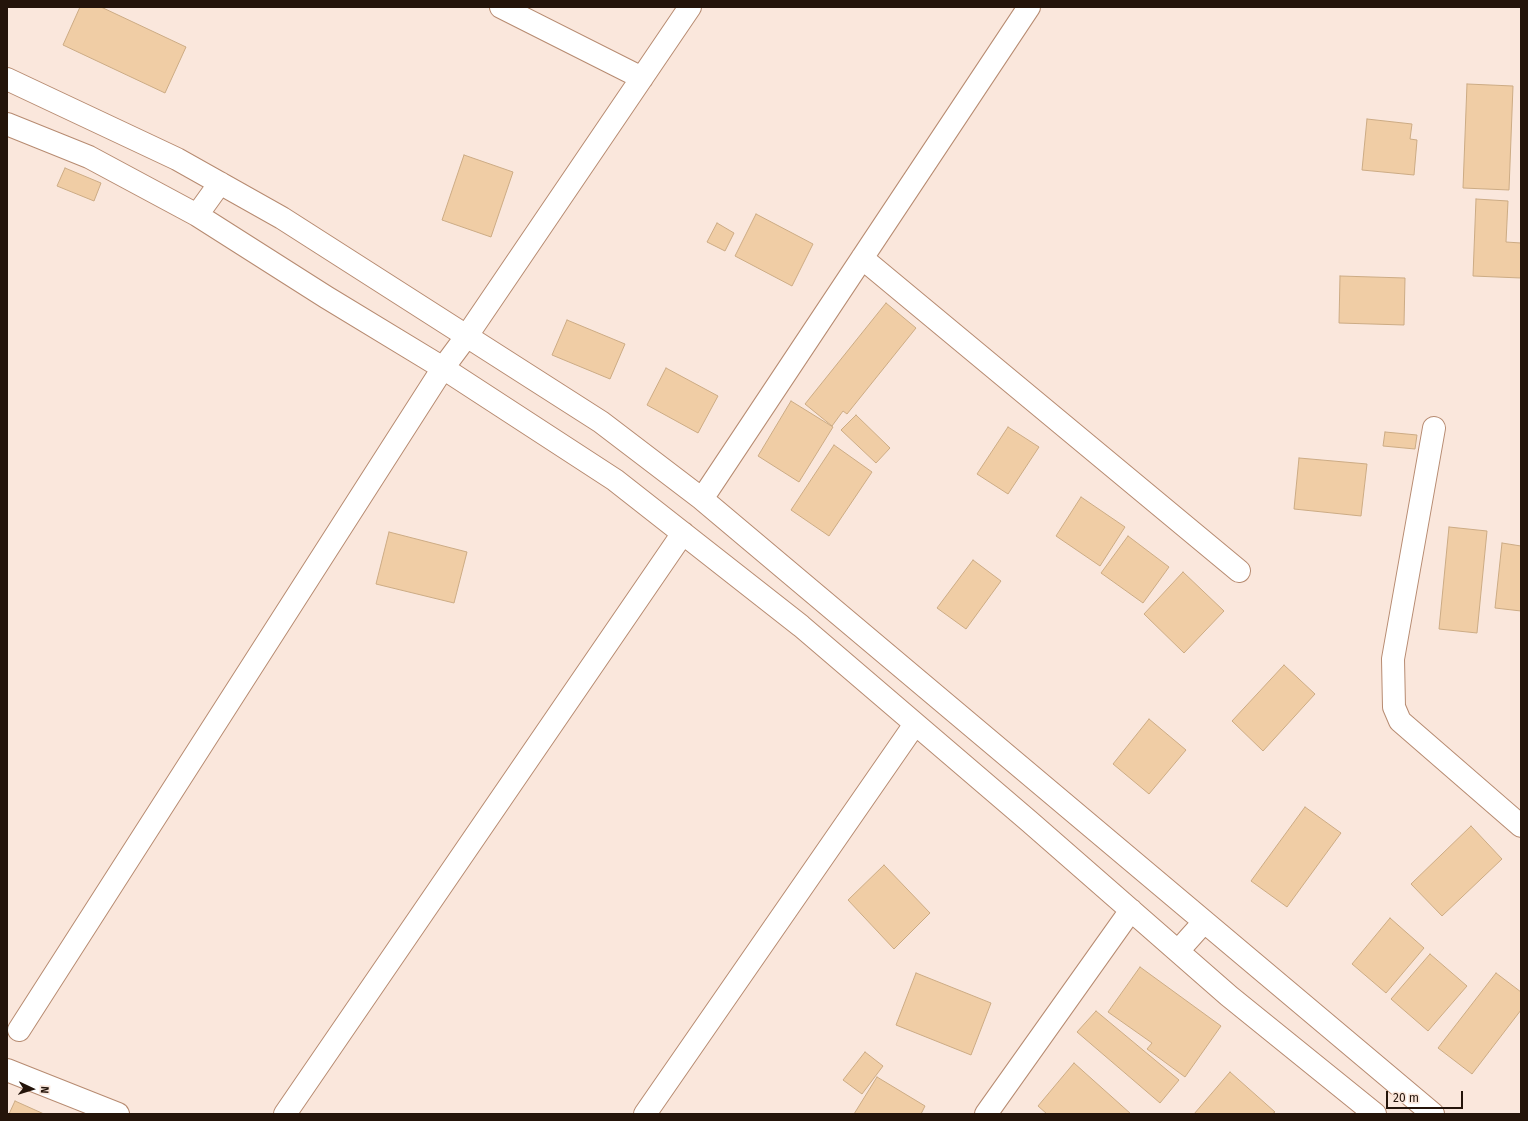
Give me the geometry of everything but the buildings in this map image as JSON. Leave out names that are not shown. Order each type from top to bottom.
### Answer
[{"type":"street","points":[[501,7],[642,78]]},
{"type":"street","points":[[19,1030],[443,368],[466,337],[690,7]]},
{"type":"street","points":[[702,499],[1027,8]]},
{"type":"street","points":[[7,79],[177,159],[282,218],[601,422],[702,499],[1433,1114]]},
{"type":"street","points":[[7,124],[89,157],[197,216],[443,368],[615,480],[801,626],[1229,996],[1375,1114]]},
{"type":"street","points":[[197,216],[220,183]]},
{"type":"street","points":[[862,258],[1239,571]]},
{"type":"street","points":[[1434,428],[1394,658],[1394,707],[1400,721],[1521,826]]},
{"type":"street","points":[[285,1114],[683,533]]},
{"type":"street","points":[[801,626],[823,600]]},
{"type":"street","points":[[645,1114],[915,724]]},
{"type":"street","points":[[986,1114],[1131,910]]},
{"type":"street","points":[[1178,951],[1204,922]]},
{"type":"street","points":[[7,1070],[118,1114]]}]
